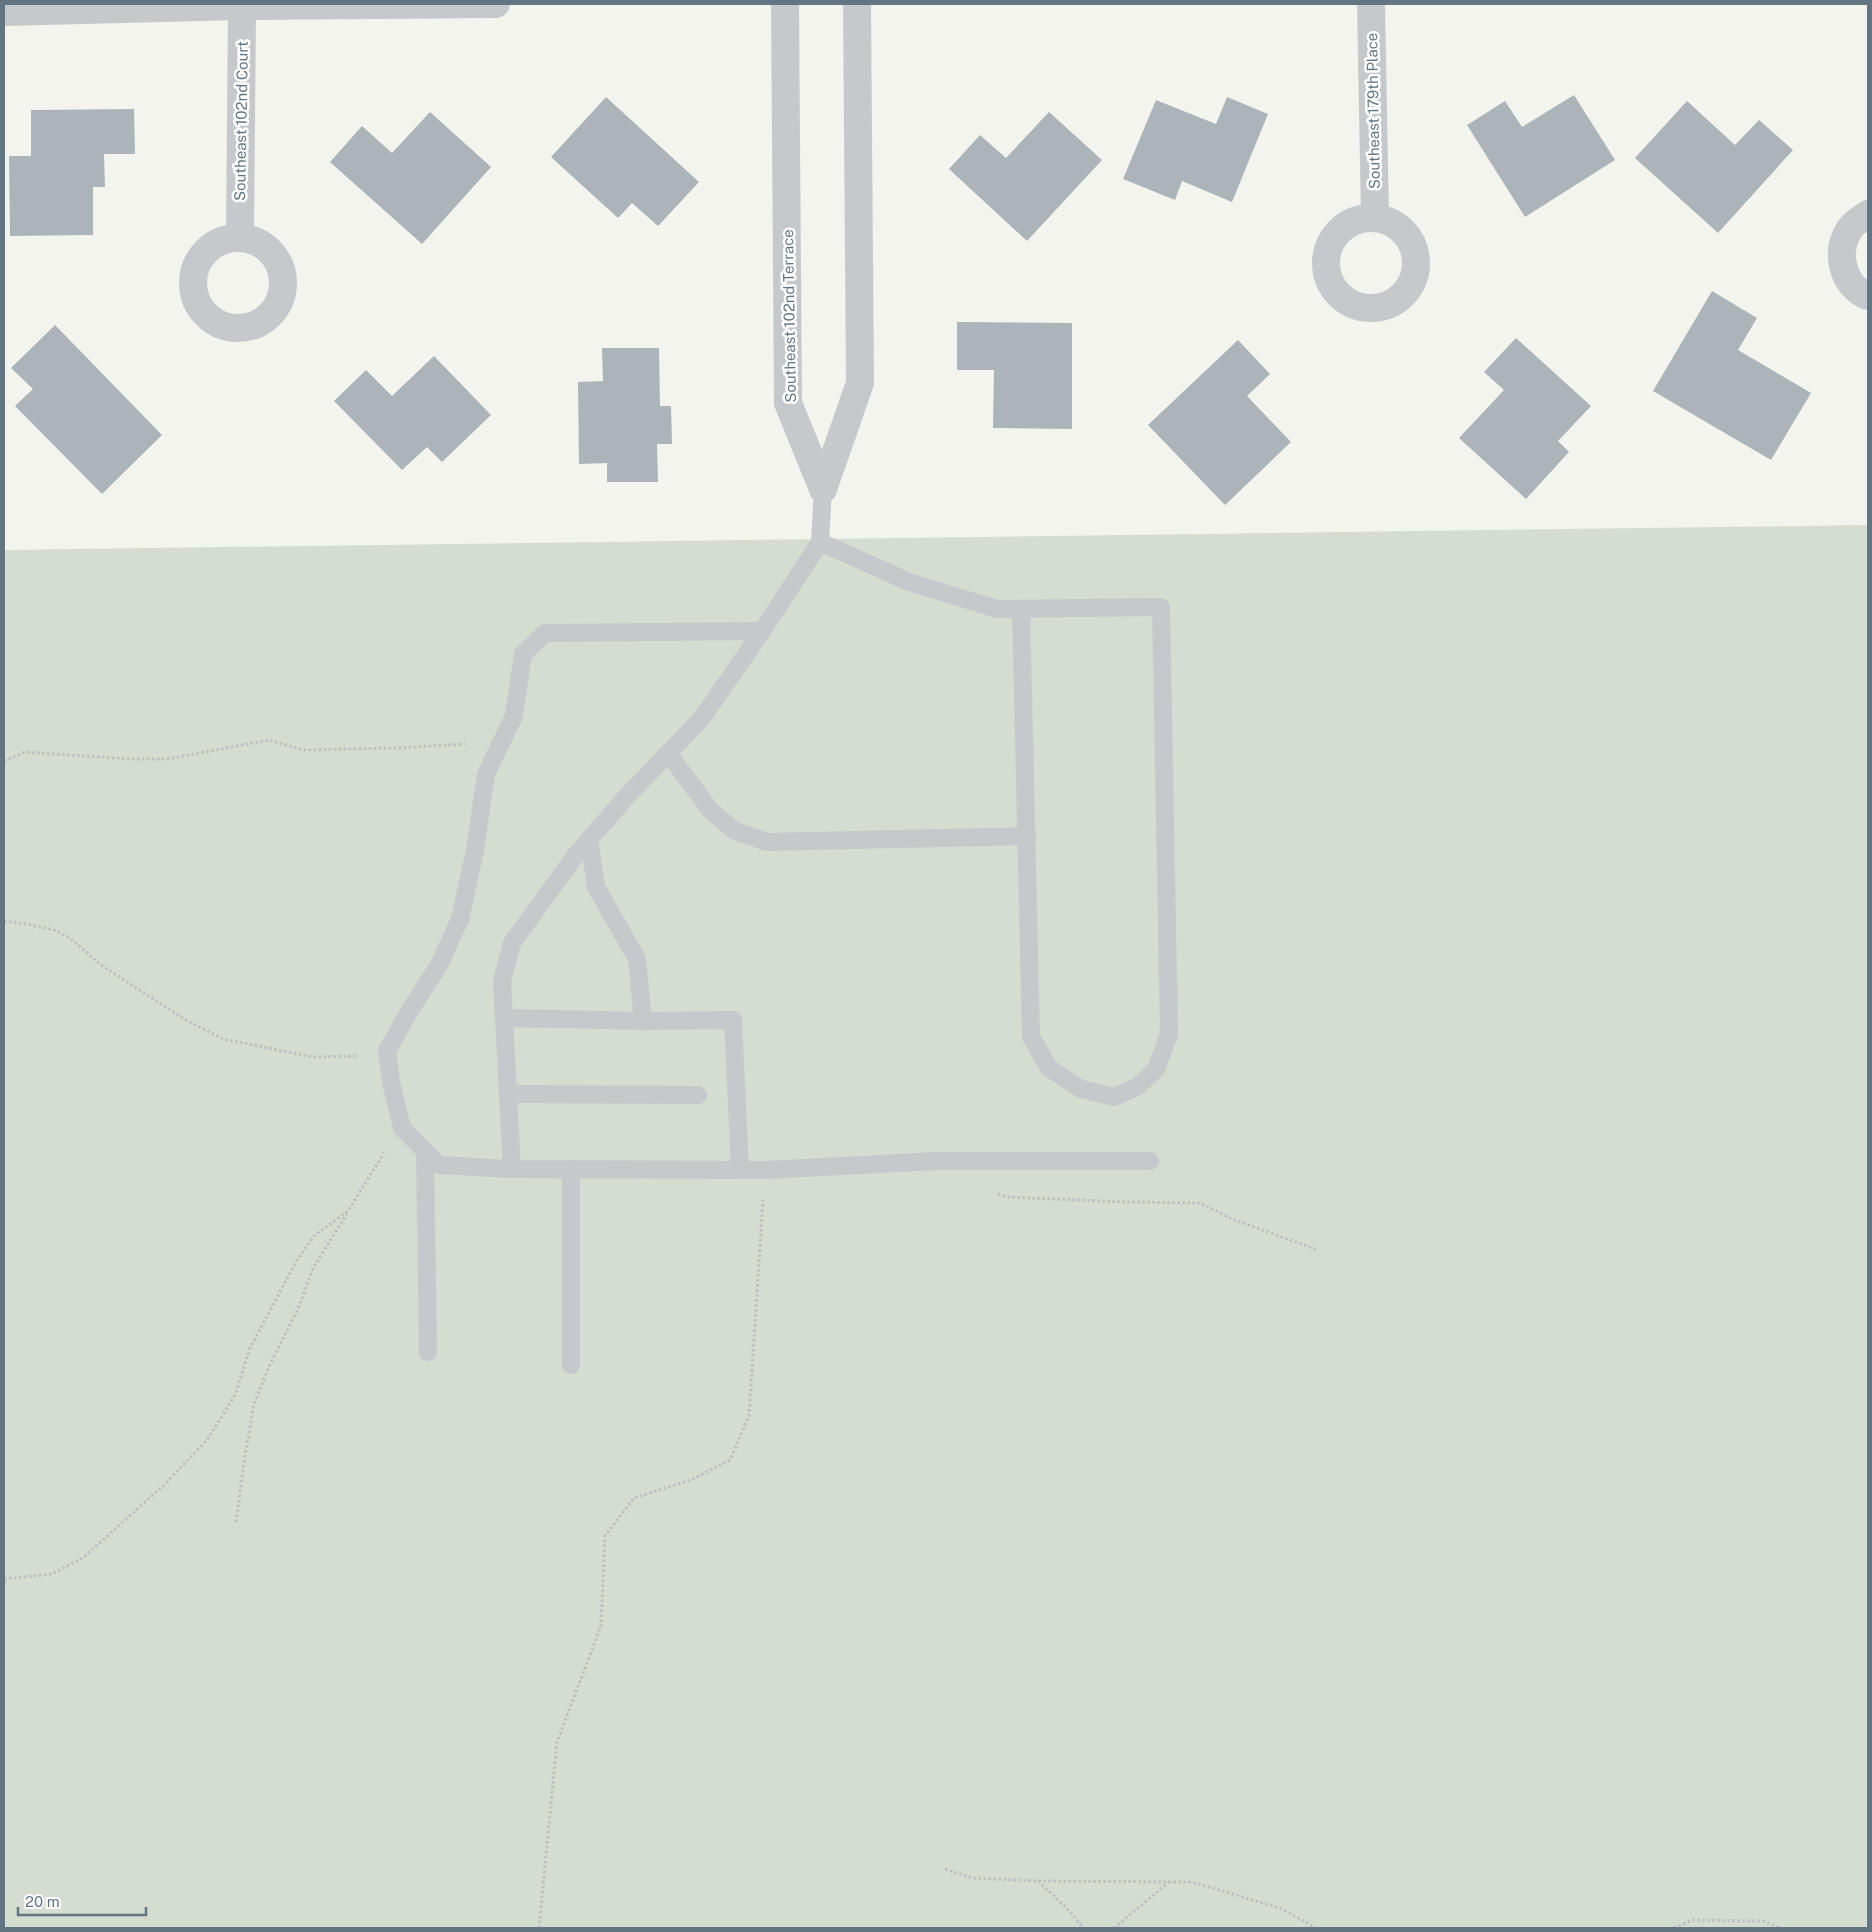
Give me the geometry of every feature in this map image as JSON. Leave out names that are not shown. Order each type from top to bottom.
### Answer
[{"type":"street","points":[[4,12],[242,6],[496,4]]},
{"type":"street","name":"Southeast 102nd Terrace","points":[[785,4],[788,403],[823,489]]},
{"type":"street","points":[[823,489],[860,383],[857,4]]},
{"type":"street","name":"Southeast 179th Place","points":[[1371,4],[1375,218]]},
{"type":"street","name":"Southeast 102nd Court","points":[[240,237],[242,6]]},
{"type":"street","points":[[1868,214],[1855,222],[1846,235],[1841,252],[1843,269],[1851,283],[1868,296]]},
{"type":"lane","points":[[512,1169],[502,981],[512,943],[575,856],[702,718],[762,631],[820,542],[823,489]]},
{"type":"lane","points":[[820,542],[876,569],[917,585],[997,609],[1161,607],[1169,1034],[1156,1069],[1137,1087],[1114,1097],[1081,1089],[1049,1068],[1031,1037],[1021,609]]},
{"type":"lane","points":[[762,631],[545,633],[523,654],[514,716],[486,774],[475,850],[460,920],[439,965],[410,1010],[387,1051],[391,1082],[402,1128],[439,1165],[512,1169],[765,1170],[937,1161],[1150,1161]]},
{"type":"lane","points":[[668,753],[711,810],[734,831],[767,842],[1027,836]]},
{"type":"lane","points":[[589,840],[596,887],[637,959],[643,1021]]},
{"type":"lane","points":[[504,1018],[643,1021],[733,1020],[740,1170]]},
{"type":"lane","points":[[508,1094],[698,1096]]},
{"type":"lane","points":[[425,1151],[428,1352]]},
{"type":"lane","points":[[570,1366],[571,1169]]},
{"type":"path","points":[[4,761],[26,752],[130,759],[167,758],[269,740],[303,750],[501,744]]},
{"type":"path","points":[[4,921],[54,930],[70,938],[101,965],[186,1020],[223,1040],[314,1057],[353,1057],[387,1051]]},
{"type":"path","points":[[236,1522],[254,1404],[270,1364],[298,1310],[314,1268],[371,1172],[402,1128]]},
{"type":"path","points":[[540,1928],[557,1742],[601,1626],[605,1536],[634,1498],[691,1480],[730,1460],[749,1416],[765,1170]]},
{"type":"path","points":[[989,1192],[1007,1197],[1200,1203],[1232,1219],[1318,1250]]},
{"type":"path","points":[[4,1579],[52,1574],[84,1557],[164,1485],[207,1440],[235,1395],[250,1348],[297,1260],[314,1236],[348,1211]]},
{"type":"path","points":[[945,1869],[972,1878],[1038,1881],[1192,1882],[1280,1908],[1316,1928]]},
{"type":"path","points":[[1038,1881],[1057,1900],[1066,1906],[1083,1928]]},
{"type":"path","points":[[1114,1928],[1170,1881]]},
{"type":"path","points":[[1674,1928],[1693,1920],[1763,1921],[1781,1928]]},
{"type":"shaded area","points":[[1868,525],[1868,1928],[4,1928],[4,550]]},
{"type":"building","points":[[1574,95],[1615,160],[1525,217],[1467,125],[1505,101],[1522,127]]},
{"type":"building","points":[[606,97],[699,182],[658,226],[632,203],[618,218],[551,157]]},
{"type":"building","points":[[1227,97],[1268,114],[1232,202],[1182,181],[1175,200],[1123,179],[1156,100],[1216,124]]},
{"type":"building","points":[[1687,101],[1735,145],[1759,120],[1793,150],[1718,233],[1635,158]]},
{"type":"building","points":[[134,109],[135,154],[104,154],[105,187],[93,187],[93,235],[10,236],[9,156],[31,156],[31,110]]},
{"type":"building","points":[[430,112],[491,167],[422,244],[330,162],[362,126],[392,153]]},
{"type":"building","points":[[1049,112],[1102,160],[1027,241],[949,169],[980,135],[1006,158]]},
{"type":"building","points":[[1712,291],[1757,318],[1738,350],[1811,393],[1771,460],[1653,391]]},
{"type":"building","points":[[957,322],[1072,323],[1072,429],[993,428],[994,370],[957,370]]},
{"type":"building","points":[[55,325],[162,435],[102,494],[15,406],[33,389],[11,368]]},
{"type":"building","points":[[1516,338],[1591,406],[1558,441],[1569,452],[1526,499],[1459,438],[1504,390],[1484,372]]},
{"type":"building","points":[[1238,340],[1270,374],[1247,396],[1291,442],[1225,505],[1148,425]]},
{"type":"building","points":[[602,348],[659,348],[660,406],[671,406],[672,444],[657,444],[658,482],[607,482],[607,463],[579,464],[578,382],[603,381]]},
{"type":"building","points":[[434,356],[491,415],[442,462],[427,447],[402,470],[334,401],[366,370],[392,396]]}]
